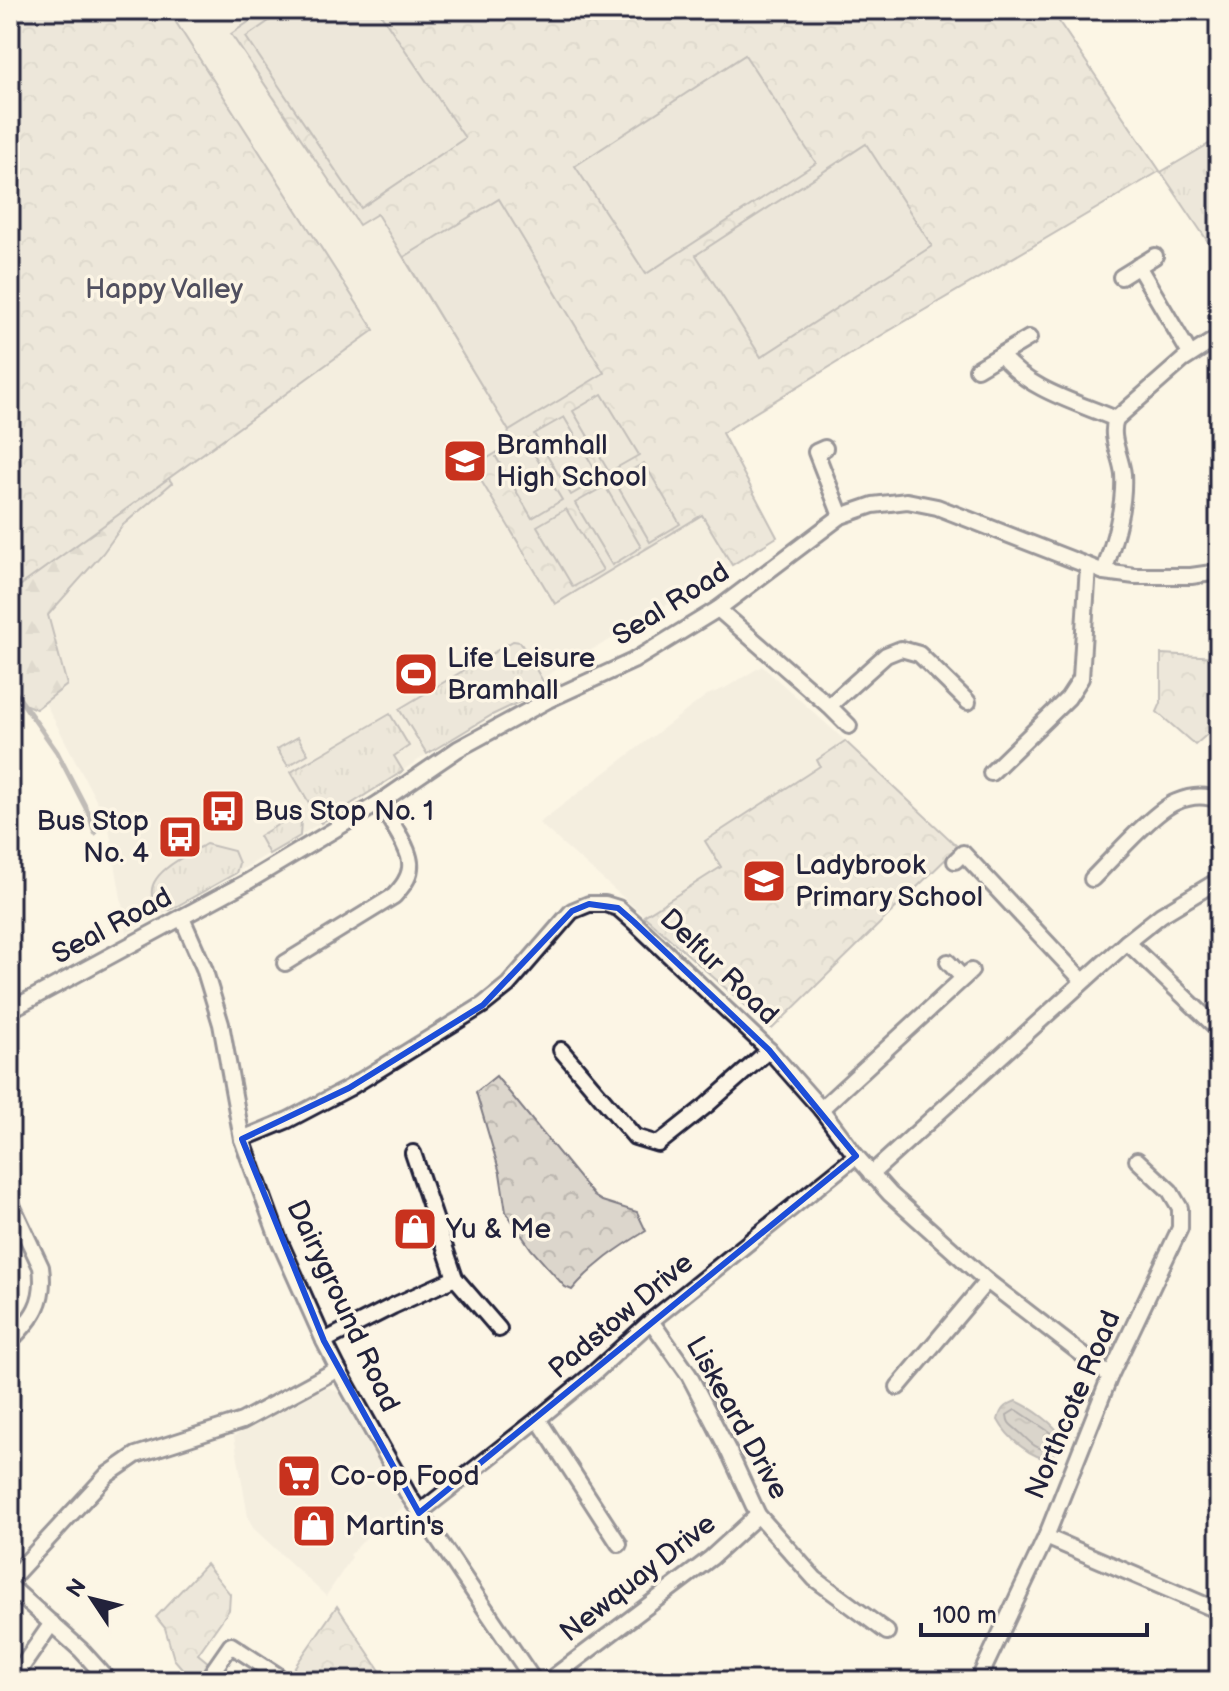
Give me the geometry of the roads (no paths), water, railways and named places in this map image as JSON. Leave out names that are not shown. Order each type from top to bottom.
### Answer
[{"type":"street","points":[[1121,277],[1155,256]]},
{"type":"street","points":[[1138,266],[1190,354]]},
{"type":"street","points":[[1104,572],[1122,497],[1123,473],[1113,429],[1116,419],[1190,354],[1219,337]]},
{"type":"street","points":[[977,369],[1029,338]]},
{"type":"street","points":[[1001,355],[1022,377],[1038,386],[1116,419]]},
{"type":"street","points":[[825,448],[816,452],[841,516]]},
{"type":"street","name":"Seal Road","points":[[10,1010],[182,918],[379,803],[458,749],[548,700],[633,661],[718,609],[841,516],[873,505],[907,501],[937,507],[1104,572],[1135,576],[1191,576],[1219,572]]},
{"type":"street","points":[[991,773],[1068,698],[1081,678],[1088,566]]},
{"type":"street","points":[[718,609],[849,726]]},
{"type":"street","points":[[829,706],[886,655],[901,649],[919,654],[968,702]]},
{"type":"street","points":[[1092,879],[1174,802],[1198,796],[1219,801]]},
{"type":"street","points":[[285,963],[394,896],[404,884],[410,870],[410,857],[379,803]]},
{"type":"street","points":[[955,861],[963,853],[1083,981]]},
{"type":"street","points":[[871,1174],[1127,942],[1161,915],[1219,880]]},
{"type":"street","name":"Delfur Road","points":[[242,1139],[288,1120],[349,1088],[483,1005],[508,985],[572,911],[589,904],[605,904],[618,908],[769,1050],[890,1194],[987,1281],[1110,1376]]},
{"type":"street","name":"Dairyground Road","points":[[182,918],[204,968],[221,1024],[242,1139],[278,1238],[324,1341],[419,1513],[534,1681]]},
{"type":"street","points":[[1127,942],[1219,1030]]},
{"type":"street","points":[[821,1109],[967,975],[948,962]]},
{"type":"street","points":[[561,1050],[635,1137],[658,1144],[769,1050]]},
{"type":"street","points":[[413,1153],[455,1278],[499,1329]]},
{"type":"street","name":"Padstow Drive","points":[[419,1513],[538,1419],[651,1321],[856,1156]]},
{"type":"street","name":"Northcote Road","points":[[978,1681],[1046,1537],[1110,1376],[1180,1228],[1180,1208],[1170,1191],[1137,1160]]},
{"type":"street","points":[[10,1201],[41,1267],[43,1278],[41,1298],[34,1315],[10,1341]]},
{"type":"street","points":[[324,1341],[455,1278]]},
{"type":"street","points":[[898,1387],[987,1281]]},
{"type":"street","name":"Liskeard Drive","points":[[651,1321],[689,1375],[758,1515],[815,1579],[887,1632]]},
{"type":"street","points":[[10,1580],[107,1475],[136,1455],[242,1421],[338,1369]]},
{"type":"street","points":[[538,1419],[619,1544]]},
{"type":"street","name":"Newquay Drive","points":[[548,1681],[711,1558],[758,1515]]},
{"type":"street","points":[[1046,1537],[1219,1611]]},
{"type":"street","points":[[10,1586],[81,1650],[109,1681]]},
{"type":"street","points":[[12,1681],[52,1623]]},
{"type":"street","points":[[206,1681],[231,1645],[277,1675]]},
{"type":"water","points":[[1016,1401],[1042,1416],[1059,1433],[1062,1438],[1051,1459],[1020,1446],[998,1420],[1004,1408]]},
{"type":"waterway","points":[[10,685],[57,752],[89,814],[95,833]]},
{"type":"place","name":"Bramhall High School","points":[[465,461]]},
{"type":"place","name":"Life Leisure Bramhall","points":[[416,674]]},
{"type":"place","name":"Bus Stop No. 1","points":[[223,811]]},
{"type":"place","name":"Bus Stop No. 4","points":[[180,837]]},
{"type":"place","name":"Ladybrook Primary School","points":[[764,881]]},
{"type":"place","name":"Yu & Me","points":[[415,1229]]},
{"type":"place","name":"Co-op Food","points":[[299,1476]]},
{"type":"place","name":"Martin's","points":[[314,1526]]},
{"type":"park label","name":"Happy Valley","points":[[164,289]]}]
